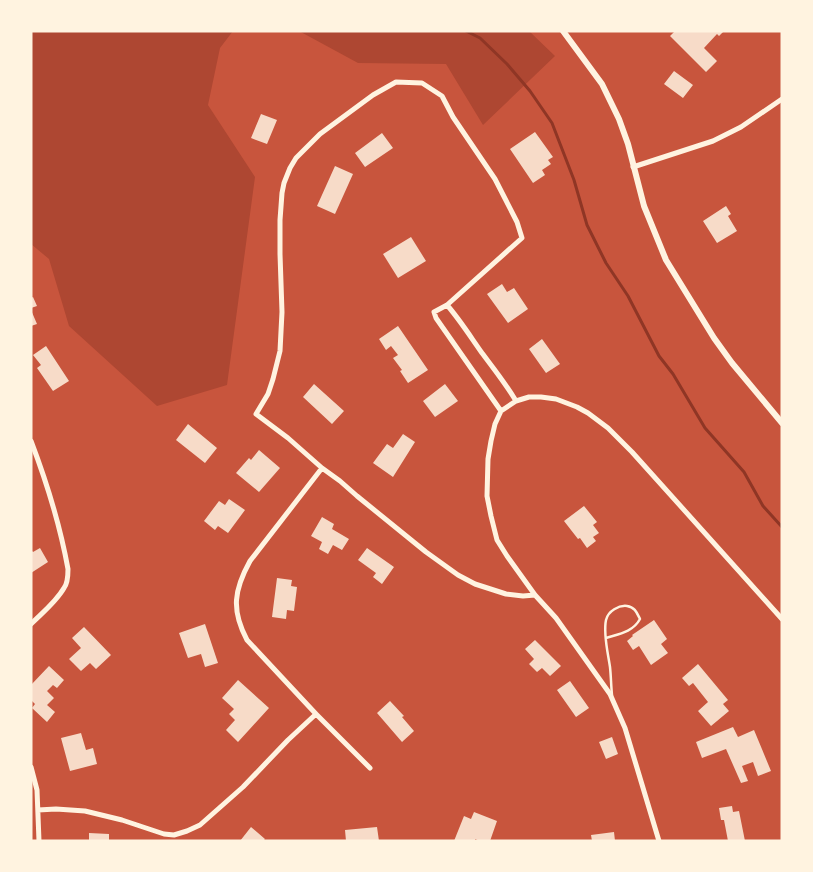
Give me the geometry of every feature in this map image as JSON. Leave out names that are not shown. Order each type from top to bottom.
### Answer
[{"type":"street","points":[[562,31],[602,84],[619,119],[628,144],[644,206],[666,260],[714,338],[782,423]]},
{"type":"street","points":[[501,412],[436,318],[434,312],[447,305],[522,238],[517,222],[495,180],[453,117],[442,96],[422,83],[396,82],[373,95],[320,134],[296,158],[290,168],[282,194],[280,220],[282,312],[280,351],[274,379],[256,414],[288,438],[426,552],[458,575],[475,584],[506,594],[523,596],[535,594]]},
{"type":"street","points":[[634,167],[713,141],[741,127],[782,98]]},
{"type":"street","points":[[447,305],[516,401]]},
{"type":"street","points":[[659,841],[625,728],[612,699],[556,618],[535,594],[497,540],[487,496],[488,459],[493,433],[501,412],[516,401],[528,397],[541,397],[556,399],[588,413],[608,428],[659,482],[782,619]]},
{"type":"street","points":[[31,441],[44,475],[66,553],[68,569],[65,588],[31,624]]},
{"type":"street","points":[[322,468],[250,561],[241,577],[236,598],[237,614],[241,629],[247,640],[316,714],[370,768]]},
{"type":"street","points":[[38,810],[56,809],[92,812],[164,834],[174,835],[187,831],[200,825],[242,787],[316,714]]},
{"type":"street","points":[[31,767],[36,790],[39,841]]},
{"type":"lane","points":[[606,638],[623,633],[636,626],[640,619],[636,610],[629,606],[621,606],[609,612],[606,620],[606,638],[612,699]]},
{"type":"shaded area","points":[[31,31],[233,31],[220,48],[208,105],[255,177],[227,385],[157,406],[69,326],[49,259],[31,244]]},
{"type":"shaded area","points":[[299,31],[529,31],[555,56],[483,125],[446,64],[358,63]]},
{"type":"building","points":[[675,31],[724,31],[719,36],[717,34],[704,48],[717,61],[706,72],[670,36]]},
{"type":"building","points":[[674,71],[693,85],[683,98],[664,84]]},
{"type":"building","points":[[261,114],[277,120],[267,144],[251,138]]},
{"type":"building","points":[[535,132],[553,157],[548,160],[551,164],[542,170],[545,175],[533,183],[510,149]]},
{"type":"building","points":[[382,133],[393,148],[365,167],[355,153]]},
{"type":"building","points":[[335,166],[353,174],[335,214],[317,206]]},
{"type":"building","points":[[726,206],[731,214],[728,216],[737,231],[717,243],[703,221]]},
{"type":"building","points":[[411,237],[426,261],[398,278],[383,254]]},
{"type":"building","points":[[502,284],[507,292],[514,288],[528,309],[508,323],[487,294]]},
{"type":"building","points":[[33,297],[37,306],[31,308],[31,298]]},
{"type":"building","points":[[31,310],[37,324],[31,326]]},
{"type":"building","points":[[398,326],[428,370],[408,383],[400,371],[402,370],[393,358],[398,355],[391,346],[386,350],[379,339]]},
{"type":"building","points":[[542,339],[560,364],[546,373],[529,349]]},
{"type":"building","points":[[46,346],[69,381],[53,391],[37,368],[41,365],[33,355]]},
{"type":"building","points":[[314,384],[344,411],[332,424],[303,397]]},
{"type":"building","points":[[445,384],[458,401],[435,417],[423,401]]},
{"type":"building","points":[[188,424],[217,448],[205,463],[176,440]]},
{"type":"building","points":[[403,434],[415,442],[393,477],[373,463],[387,444],[393,448]]},
{"type":"building","points":[[259,450],[280,468],[259,492],[236,473]]},
{"type":"building","points":[[229,499],[245,510],[228,533],[218,526],[215,530],[204,521],[219,501],[225,505]]},
{"type":"building","points":[[584,506],[597,522],[593,525],[599,533],[593,537],[596,541],[587,548],[564,521]]},
{"type":"building","points":[[322,517],[334,524],[332,529],[349,539],[342,550],[333,545],[328,554],[319,549],[322,542],[311,536]]},
{"type":"building","points":[[40,548],[48,562],[31,573],[31,550],[33,552]]},
{"type":"building","points":[[367,548],[394,567],[382,584],[373,577],[376,573],[358,560]]},
{"type":"building","points":[[277,578],[292,580],[291,586],[297,587],[294,611],[287,610],[286,619],[272,617]]},
{"type":"building","points":[[654,620],[667,639],[661,644],[668,653],[651,665],[639,646],[633,650],[627,641],[632,635]]},
{"type":"building","points":[[205,624],[218,663],[205,667],[201,654],[188,658],[179,633]]},
{"type":"building","points":[[84,627],[111,655],[96,669],[90,663],[81,671],[69,659],[81,648],[72,638]]},
{"type":"building","points":[[535,640],[561,666],[550,676],[542,668],[537,672],[529,664],[534,659],[525,649]]},
{"type":"building","points":[[698,664],[728,700],[723,704],[729,711],[711,726],[698,711],[708,702],[693,683],[689,686],[682,678]]},
{"type":"building","points":[[49,666],[64,680],[57,688],[53,685],[47,691],[54,698],[47,705],[55,712],[47,722],[32,708],[35,704],[31,700],[31,685]]},
{"type":"building","points":[[238,680],[269,708],[238,742],[226,730],[235,720],[229,714],[234,709],[222,698]]},
{"type":"building","points":[[570,681],[589,708],[576,717],[557,690]]},
{"type":"building","points":[[390,701],[404,716],[402,717],[414,731],[402,742],[377,713]]},
{"type":"building","points":[[733,727],[738,737],[754,730],[771,771],[758,776],[753,762],[742,766],[748,781],[741,783],[726,749],[702,758],[696,742]]},
{"type":"building","points":[[81,733],[86,750],[93,748],[97,764],[70,771],[61,738]]},
{"type":"building","points":[[612,737],[618,754],[606,759],[599,742]]},
{"type":"building","points":[[732,806],[733,812],[739,811],[745,841],[728,841],[724,820],[721,820],[719,808]]},
{"type":"building","points":[[474,812],[497,821],[490,841],[475,839],[475,841],[454,841],[464,816],[471,819]]},
{"type":"building","points":[[251,827],[265,839],[263,841],[240,841]]},
{"type":"building","points":[[377,827],[379,841],[346,841],[345,830]]},
{"type":"building","points":[[614,832],[615,841],[592,841],[591,835]]},
{"type":"building","points":[[89,833],[109,834],[109,841],[89,841]]},
{"type":"waterway","points":[[466,31],[480,38],[507,64],[530,91],[552,123],[574,180],[587,225],[606,263],[628,296],[659,356],[673,374],[705,428],[744,472],[763,506],[782,527]]}]
